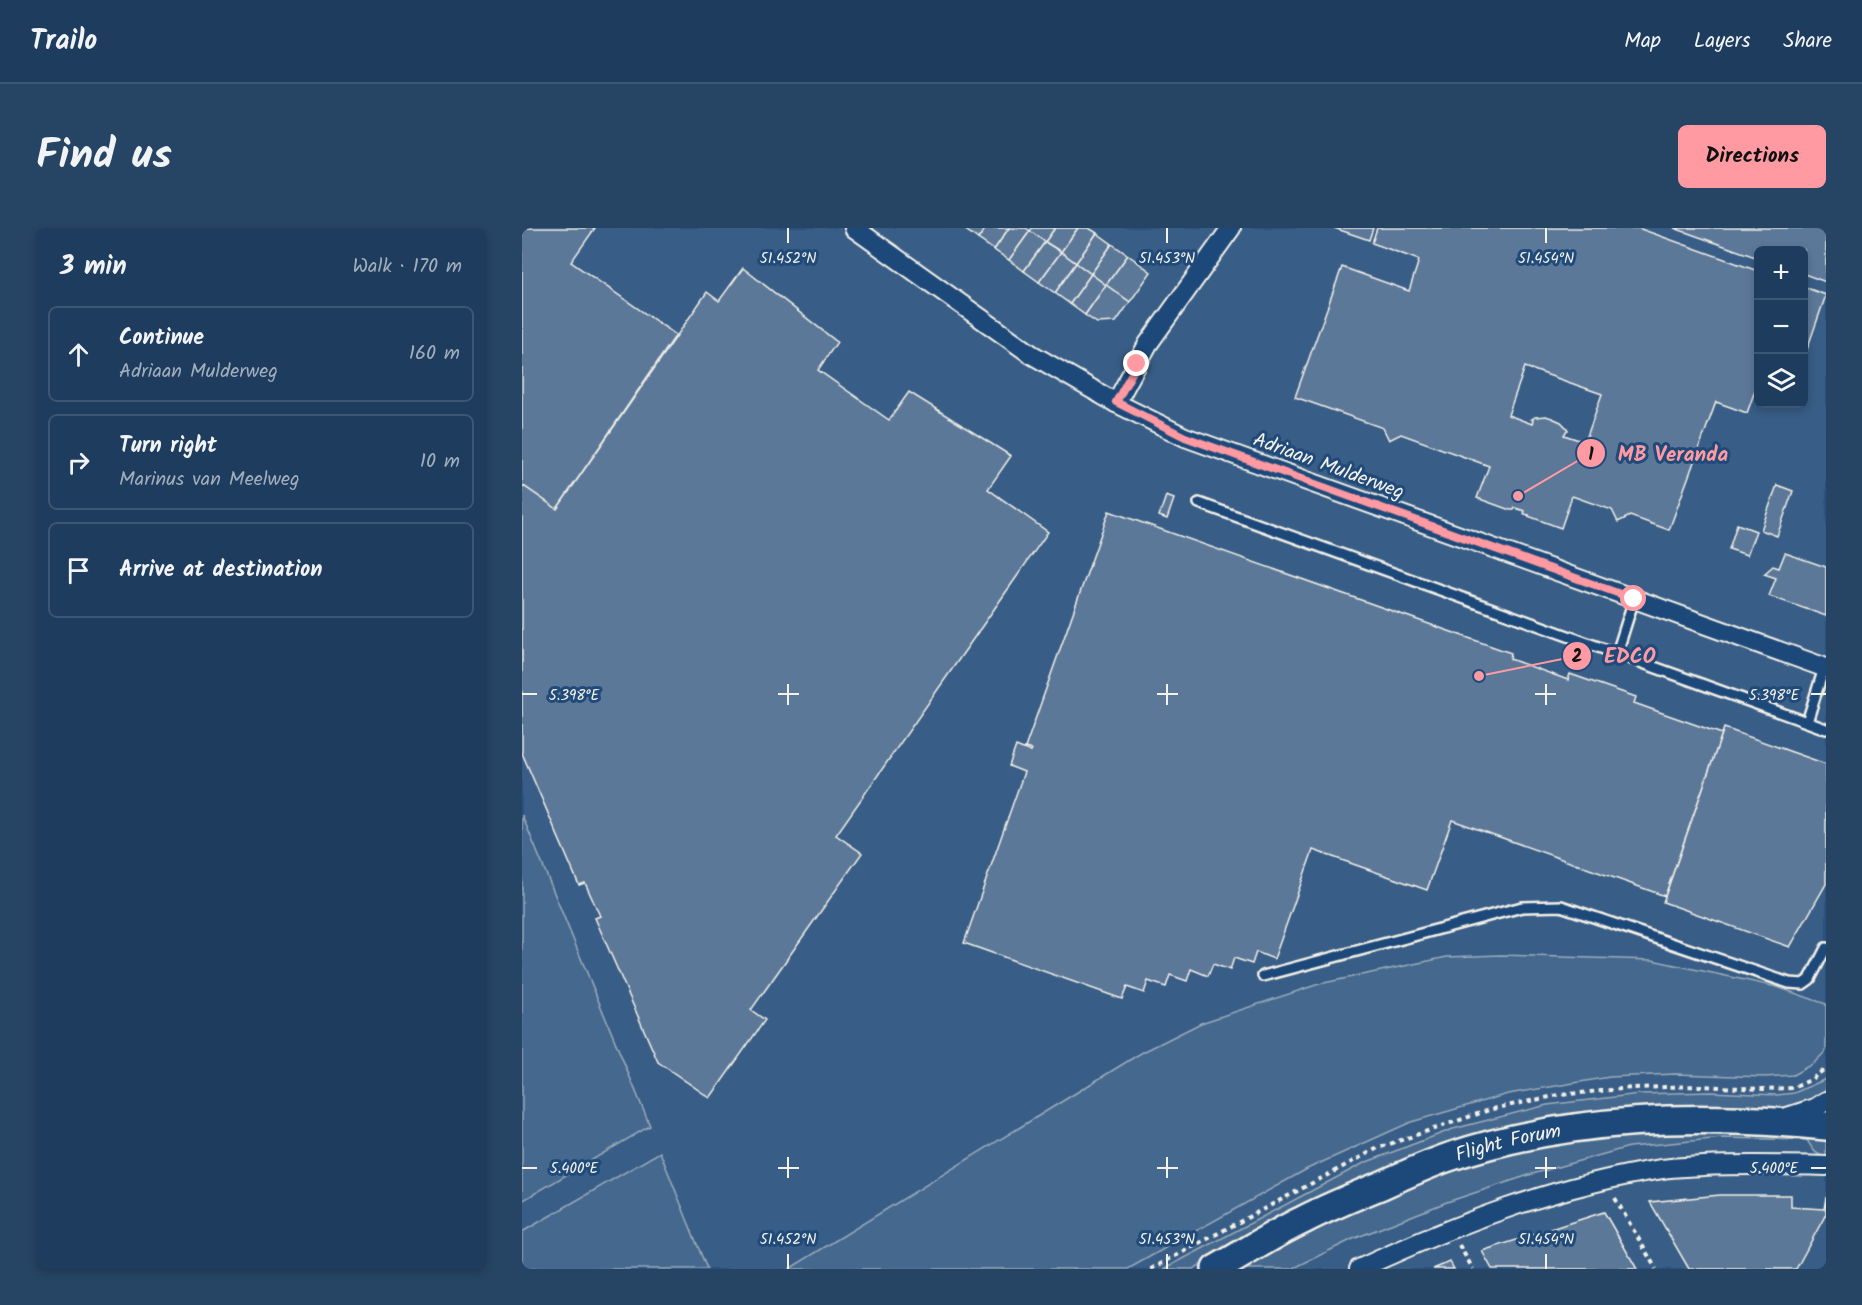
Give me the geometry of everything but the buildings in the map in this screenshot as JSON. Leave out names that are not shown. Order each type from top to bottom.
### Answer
[{"type":"main road","name":"Flight Forum","points":[[1216,1269],[1302,1220],[1449,1157],[1538,1134],[1628,1122],[1674,1119],[1773,1121],[1826,1126]]},
{"type":"street","name":"Adriaan Mulderweg","points":[[854,228],[1031,354],[1116,402],[1185,437],[1825,668]]},
{"type":"street","points":[[1116,402],[1148,344],[1231,228]]},
{"type":"street","points":[[1773,1121],[1797,1115],[1826,1101]]},
{"type":"street","points":[[1359,1269],[1424,1239],[1518,1204],[1604,1179],[1664,1168],[1748,1164],[1826,1166]]},
{"type":"lane","points":[[1199,503],[1826,729]]},
{"type":"lane","points":[[1617,653],[1634,599]]},
{"type":"lane","points":[[1807,722],[1825,668]]},
{"type":"lane","points":[[1263,976],[1522,907],[1561,906],[1789,983],[1803,984],[1810,979],[1826,948]]},
{"type":"path","points":[[1604,1179],[1656,1269]]},
{"type":"shaded area","points":[[522,228],[1826,228],[1826,1269],[522,1269]]},
{"type":"shaded area","points":[[522,815],[650,1126],[522,1201]]},
{"type":"shaded area","points":[[1501,955],[1652,960],[1777,987],[1826,1004],[1826,1051],[1814,1063],[1793,1075],[1765,1077],[1675,1074],[1610,1077],[1508,1094],[1411,1122],[1307,1169],[1128,1269],[789,1269],[1141,1053],[1201,1023],[1319,984],[1447,957]]},
{"type":"shaded area","points":[[1826,1079],[1826,1089],[1820,1096],[1797,1107],[1777,1110],[1682,1106],[1566,1115],[1492,1132],[1436,1149],[1380,1171],[1325,1197],[1193,1269],[1164,1269],[1364,1163],[1453,1129],[1547,1105],[1640,1094],[1710,1092],[1777,1095],[1794,1093]]},
{"type":"shaded area","points":[[1723,1130],[1826,1140],[1826,1156],[1816,1153],[1807,1140],[1723,1138],[1629,1147],[1529,1175],[1447,1202],[1353,1239],[1292,1269],[1242,1269],[1346,1212],[1436,1174],[1524,1149],[1623,1133]]},
{"type":"shaded area","points":[[660,1152],[707,1269],[522,1269],[522,1232]]},
{"type":"place","name":"MB Veranda","points":[[1518,496]]},
{"type":"place","name":"EDCO","points":[[1479,676]]},
{"type":"route","points":[[1137,364],[1116,402],[1185,437],[1634,599]]}]
